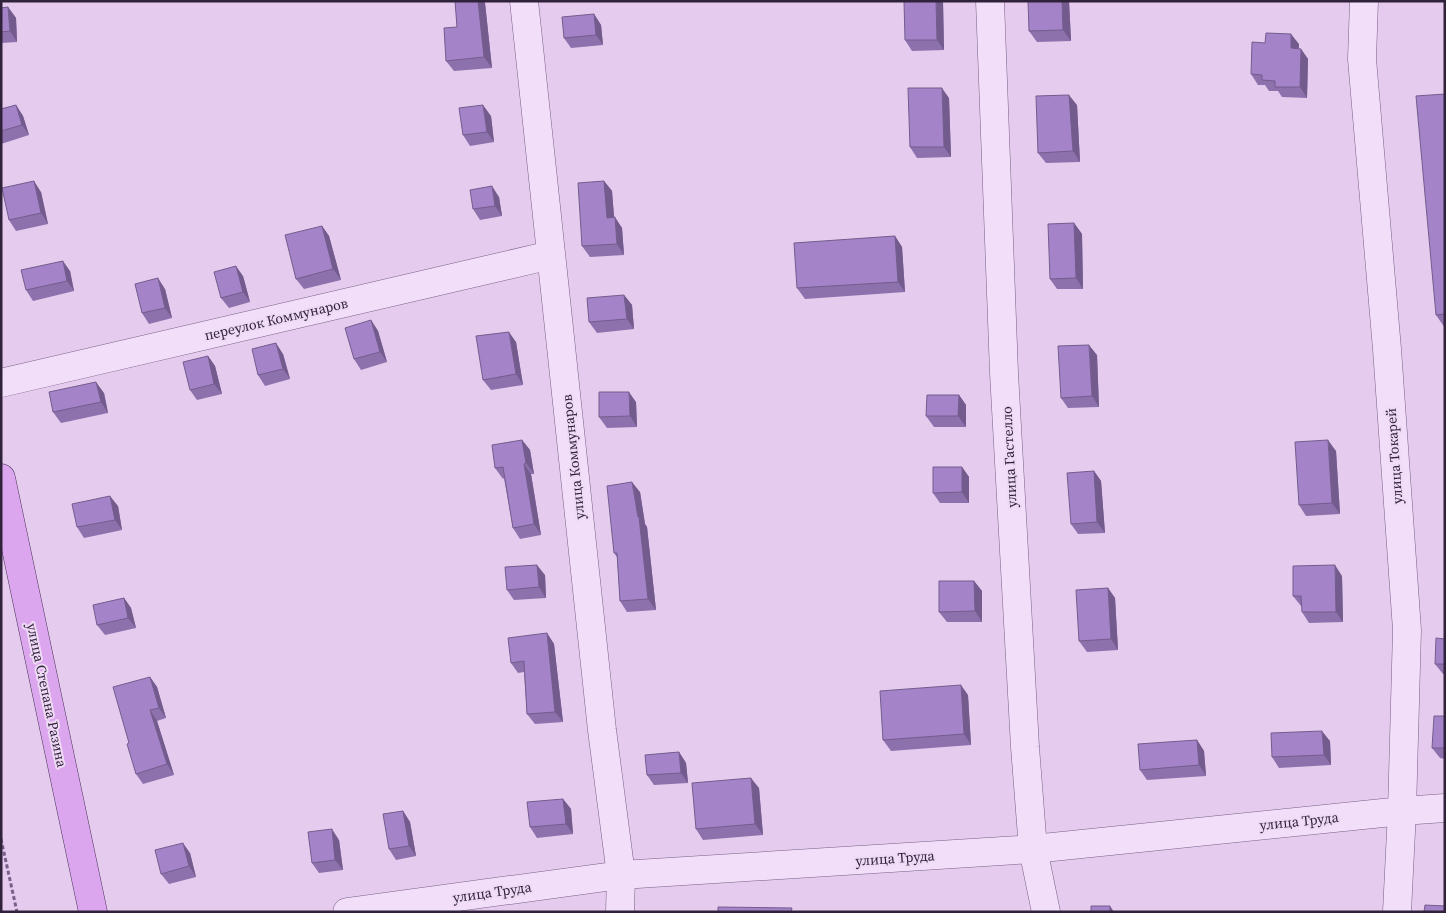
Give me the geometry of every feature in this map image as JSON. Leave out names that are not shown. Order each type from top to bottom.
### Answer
[{"type":"main road","name":"улица Степана Разина","points":[[1,478],[92,912]]},
{"type":"street","name":"улица Коммунаров","points":[[524,1],[602,730],[621,875],[620,912]]},
{"type":"street","name":"улица Гастелло","points":[[990,1],[1004,373],[1025,747],[1033,849],[1046,912]]},
{"type":"street","name":"улица Токарей","points":[[1364,1],[1362,60],[1387,349],[1407,630],[1397,912]]},
{"type":"street","name":"переулок Коммунаров","points":[[1,383],[551,255]]},
{"type":"street","name":"улица Труда","points":[[347,912],[621,875],[1033,849],[1402,810],[1445,808]]},
{"type":"path","points":[[1,839],[16,912]]},
{"type":"building","points":[[455,1],[478,1],[484,57],[446,61],[444,28],[457,27]]},
{"type":"building","points":[[904,1],[936,1],[937,40],[905,40]]},
{"type":"building","points":[[1028,1],[1062,1],[1063,30],[1029,31]]},
{"type":"building","points":[[8,7],[10,31],[1,32],[1,8]]},
{"type":"building","points":[[594,14],[596,35],[564,38],[562,17]]},
{"type":"building","points":[[1266,33],[1291,34],[1291,48],[1301,49],[1300,87],[1275,87],[1275,81],[1262,80],[1262,75],[1251,74],[1252,42],[1265,43]]},
{"type":"building","points":[[908,88],[942,88],[944,147],[910,147]]},
{"type":"building","points":[[1445,94],[1445,314],[1436,315],[1416,96]]},
{"type":"building","points":[[1069,95],[1073,151],[1038,153],[1036,96]]},
{"type":"building","points":[[16,105],[22,125],[1,131],[1,109]]},
{"type":"building","points":[[483,105],[487,132],[463,135],[459,108]]},
{"type":"building","points":[[34,181],[41,213],[9,220],[2,188]]},
{"type":"building","points":[[604,181],[607,218],[615,217],[617,244],[582,246],[578,183]]},
{"type":"building","points":[[492,186],[495,206],[473,209],[470,190]]},
{"type":"building","points":[[1074,223],[1076,278],[1050,279],[1048,224]]},
{"type":"building","points":[[322,226],[333,269],[296,279],[285,235]]},
{"type":"building","points":[[895,236],[898,282],[797,288],[794,243]]},
{"type":"building","points":[[63,261],[67,281],[26,290],[21,270]]},
{"type":"building","points":[[236,266],[243,292],[221,298],[214,272]]},
{"type":"building","points":[[158,278],[165,308],[142,313],[135,284]]},
{"type":"building","points":[[624,295],[627,319],[589,322],[587,298]]},
{"type":"building","points":[[371,320],[380,352],[354,359],[345,328]]},
{"type":"building","points":[[509,332],[516,374],[483,380],[476,336]]},
{"type":"building","points":[[276,343],[283,369],[258,375],[252,349]]},
{"type":"building","points":[[1089,345],[1092,396],[1061,398],[1058,346]]},
{"type":"building","points":[[208,356],[214,384],[190,390],[183,362]]},
{"type":"building","points":[[96,382],[101,402],[53,412],[49,392]]},
{"type":"building","points":[[599,392],[629,392],[630,416],[599,417]]},
{"type":"building","points":[[927,395],[959,395],[958,416],[926,416]]},
{"type":"building","points":[[522,440],[534,524],[513,528],[503,467],[495,468],[492,445]]},
{"type":"building","points":[[1328,440],[1332,503],[1299,505],[1295,442]]},
{"type":"building","points":[[933,467],[962,467],[962,492],[933,493]]},
{"type":"building","points":[[1094,471],[1097,522],[1071,524],[1067,473]]},
{"type":"building","points":[[632,482],[639,517],[648,599],[620,601],[617,553],[614,553],[607,486]]},
{"type":"building","points":[[110,496],[115,520],[77,527],[72,504]]},
{"type":"building","points":[[537,565],[539,587],[507,590],[505,567]]},
{"type":"building","points":[[1335,565],[1336,612],[1302,612],[1301,596],[1293,596],[1293,566]]},
{"type":"building","points":[[939,581],[974,581],[975,611],[939,612]]},
{"type":"building","points":[[1108,588],[1111,639],[1079,641],[1076,590]]},
{"type":"building","points":[[124,598],[128,618],[97,625],[93,605]]},
{"type":"building","points":[[547,633],[555,712],[527,714],[524,661],[511,663],[508,638]]},
{"type":"building","points":[[1436,638],[1445,639],[1445,664],[1435,664]]},
{"type":"building","points":[[150,677],[159,708],[150,710],[167,764],[136,774],[113,687]]},
{"type":"building","points":[[961,685],[964,734],[883,740],[880,691]]},
{"type":"building","points":[[1434,716],[1445,716],[1445,748],[1432,748]]},
{"type":"building","points":[[1322,731],[1324,755],[1272,757],[1271,733]]},
{"type":"building","points":[[1197,740],[1199,765],[1140,770],[1138,744]]},
{"type":"building","points":[[679,752],[681,773],[647,775],[645,755]]},
{"type":"building","points":[[751,778],[755,824],[696,829],[692,783]]},
{"type":"building","points":[[563,799],[566,824],[530,827],[527,802]]},
{"type":"building","points":[[403,811],[409,846],[389,849],[383,814]]},
{"type":"building","points":[[332,829],[335,860],[312,863],[308,832]]},
{"type":"building","points":[[183,843],[189,866],[161,874],[155,850]]},
{"type":"building","points":[[1425,905],[1445,906],[1445,912],[1424,912]]},
{"type":"building","points":[[1091,906],[1110,906],[1110,912],[1091,912]]},
{"type":"building","points":[[718,907],[792,908],[791,912],[718,912]]}]
